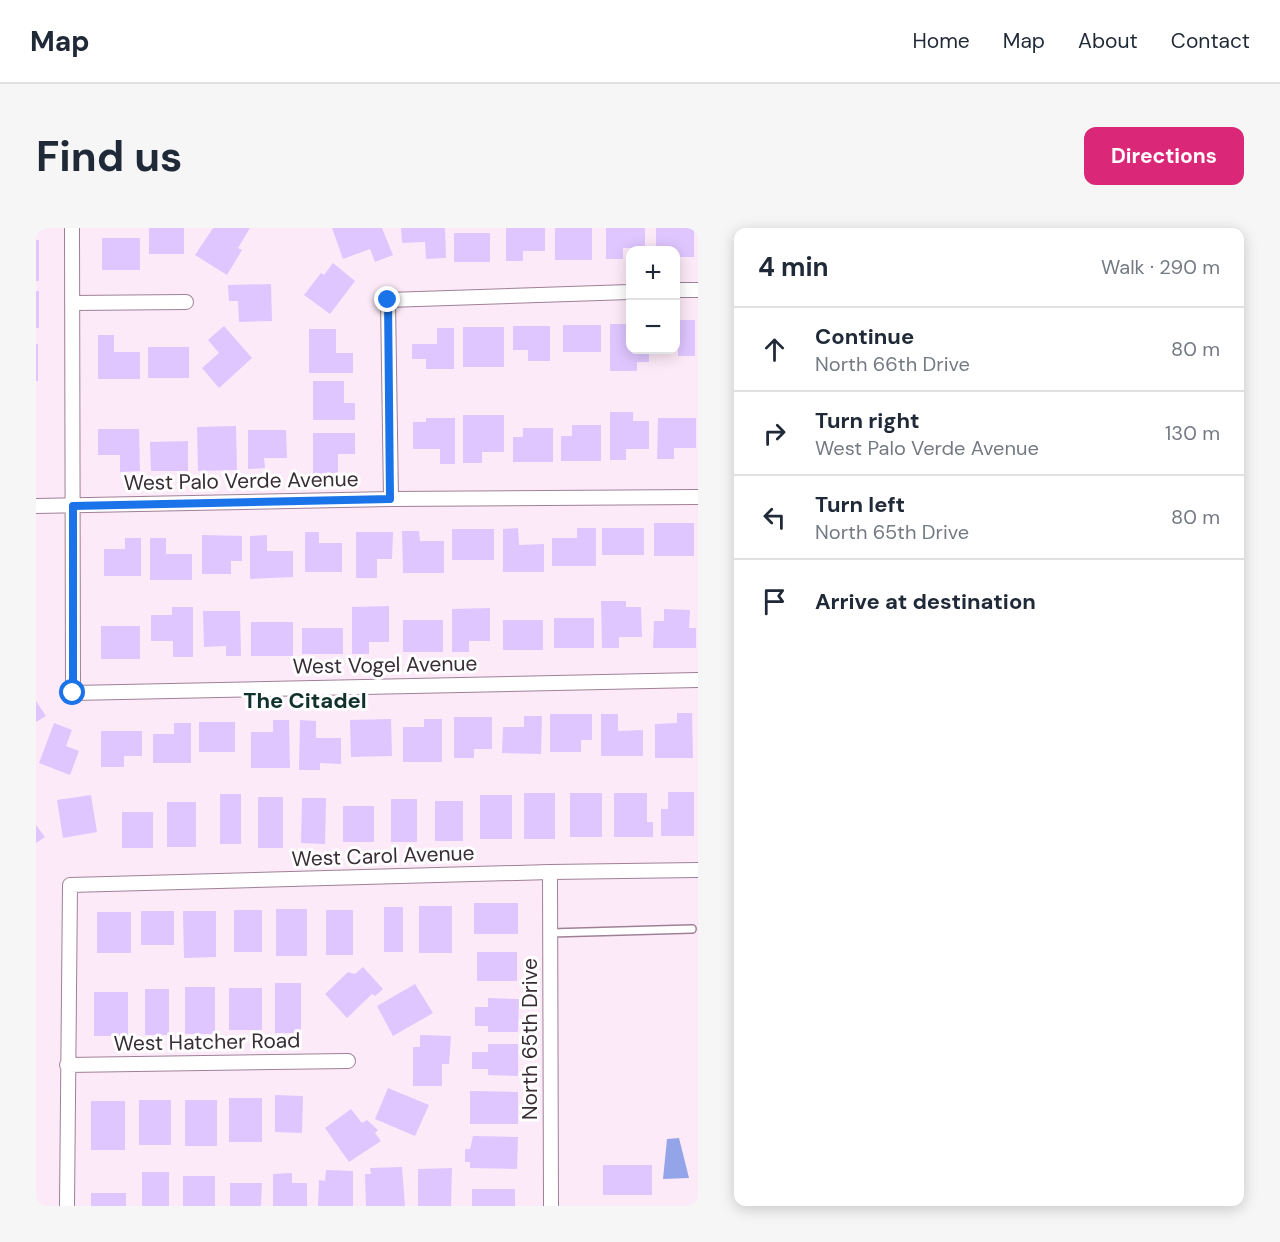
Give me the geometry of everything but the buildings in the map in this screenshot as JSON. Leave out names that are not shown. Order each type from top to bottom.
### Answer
[{"type":"street","points":[[72,228],[73,506]]},
{"type":"street","points":[[680,290],[698,290]]},
{"type":"street","points":[[390,499],[388,300],[626,292]]},
{"type":"street","points":[[72,303],[186,302]]},
{"type":"street","name":"West Palo Verde Avenue","points":[[36,506],[390,499],[698,497]]},
{"type":"street","name":"West Vogel Avenue","points":[[73,506],[73,693],[698,680]]},
{"type":"street","name":"West Carol Avenue","points":[[67,1065],[70,885],[698,870]]},
{"type":"street","name":"North 65th Drive","points":[[550,872],[551,1206]]},
{"type":"street","name":"West Hatcher Road","points":[[67,1065],[348,1061]]},
{"type":"street","points":[[67,1065],[67,1206]]},
{"type":"lane","points":[[550,933],[692,929]]},
{"type":"water","points":[[679,1138],[689,1178],[663,1179],[667,1139]]},
{"type":"district","name":"The Citadel","points":[[305,700]]},
{"type":"route","points":[[73,693],[73,506],[390,499],[388,300]]}]
